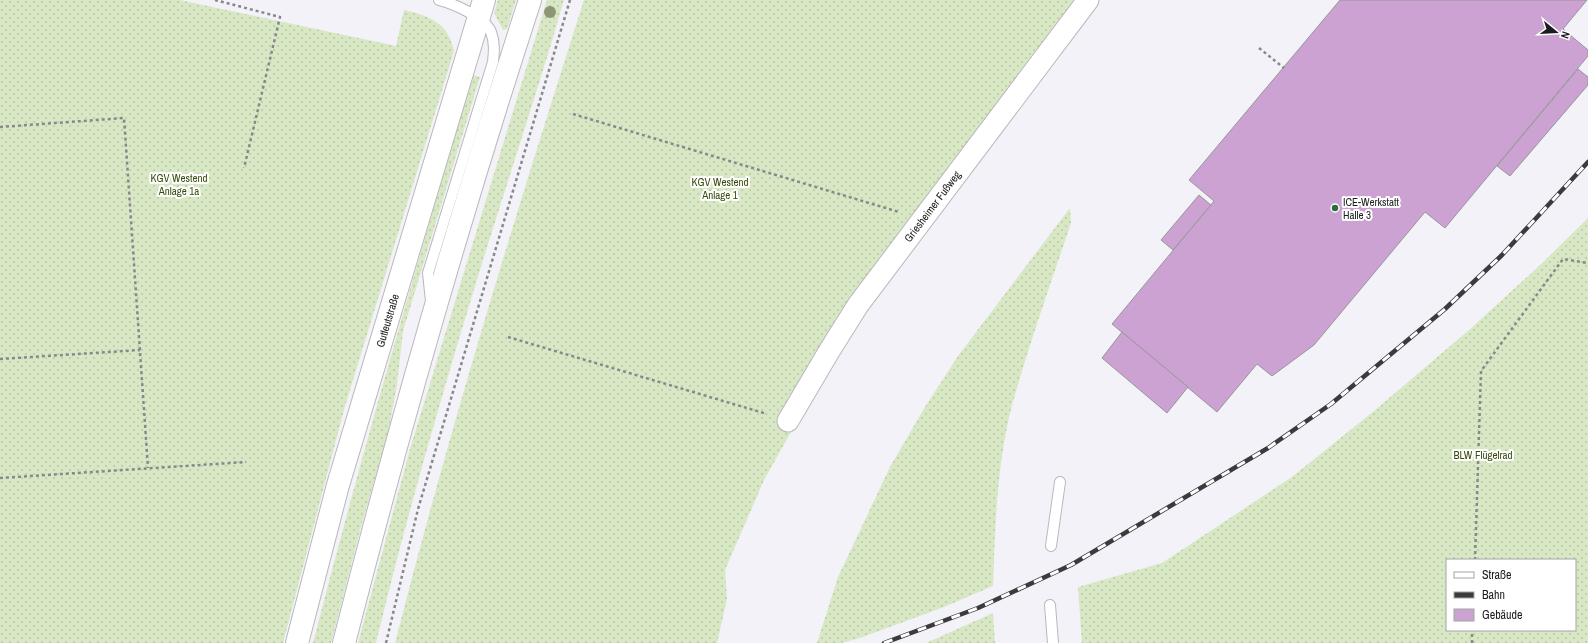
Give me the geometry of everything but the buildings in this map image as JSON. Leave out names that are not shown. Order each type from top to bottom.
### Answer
[{"type":"main road","points":[[344,643],[433,317],[504,79],[530,0]]},
{"type":"main road","name":"Gutleutstraße","points":[[297,643],[338,485],[481,9]]},
{"type":"street","name":"Griesheimer Fußweg","points":[[788,421],[858,305],[1088,0]]},
{"type":"lane","points":[[433,317],[428,273],[493,62],[494,46],[491,31],[481,9],[439,0]]},
{"type":"lane","points":[[1051,546],[1060,482]]},
{"type":"lane","points":[[1050,605],[1053,643]]},
{"type":"path","points":[[215,0],[280,17],[244,168]]},
{"type":"path","points":[[386,643],[418,509],[570,0]]},
{"type":"path","points":[[1259,48],[1284,68]]},
{"type":"path","points":[[572,114],[922,219]]},
{"type":"path","points":[[0,127],[124,118],[148,468]]},
{"type":"path","points":[[1475,559],[1481,371],[1563,258],[1588,263]]},
{"type":"path","points":[[508,337],[788,421]]},
{"type":"path","points":[[0,359],[140,350]]},
{"type":"path","points":[[0,478],[246,462]]},
{"type":"path","points":[[1472,631],[1472,643]]},
{"type":"green space","name":"KGV Westend Anlage 1a","points":[[0,0],[180,0],[396,46],[404,10],[422,15],[436,22],[447,33],[451,41],[454,51],[345,406],[283,643],[0,643]]},
{"type":"green space","points":[[498,0],[516,0],[507,29],[503,30],[494,13]]},
{"type":"green space","points":[[547,0],[564,0],[440,403],[400,547],[376,643],[358,643],[410,449]]},
{"type":"green space","name":"KGV Westend Anlage 1","points":[[584,0],[1096,0],[865,309],[805,407],[764,480],[725,570],[727,599],[717,643],[395,643],[461,401]]},
{"type":"green space","points":[[473,75],[480,77],[403,331],[397,384],[388,434],[362,523],[331,643],[313,643],[370,429]]},
{"type":"green space","points":[[1070,208],[1071,223],[1040,314],[1012,405],[1007,427],[1000,472],[993,586],[944,607],[860,638],[842,643],[817,643],[838,577],[890,467],[925,407],[958,356]]},
{"type":"green space","name":"BLW Flügelrad","points":[[1588,218],[1588,643],[1082,643],[1078,587],[1162,563],[1292,477],[1374,411],[1469,330],[1537,268]]},
{"type":"green space","points":[[993,613],[995,643],[926,643],[935,639]]},
{"type":"railway","points":[[884,643],[978,608],[1071,565],[1268,448],[1331,404],[1445,309],[1502,255],[1588,162]]},
{"type":"place","name":"ICE-Werkstatt Halle 3","points":[[1335,208]]}]
